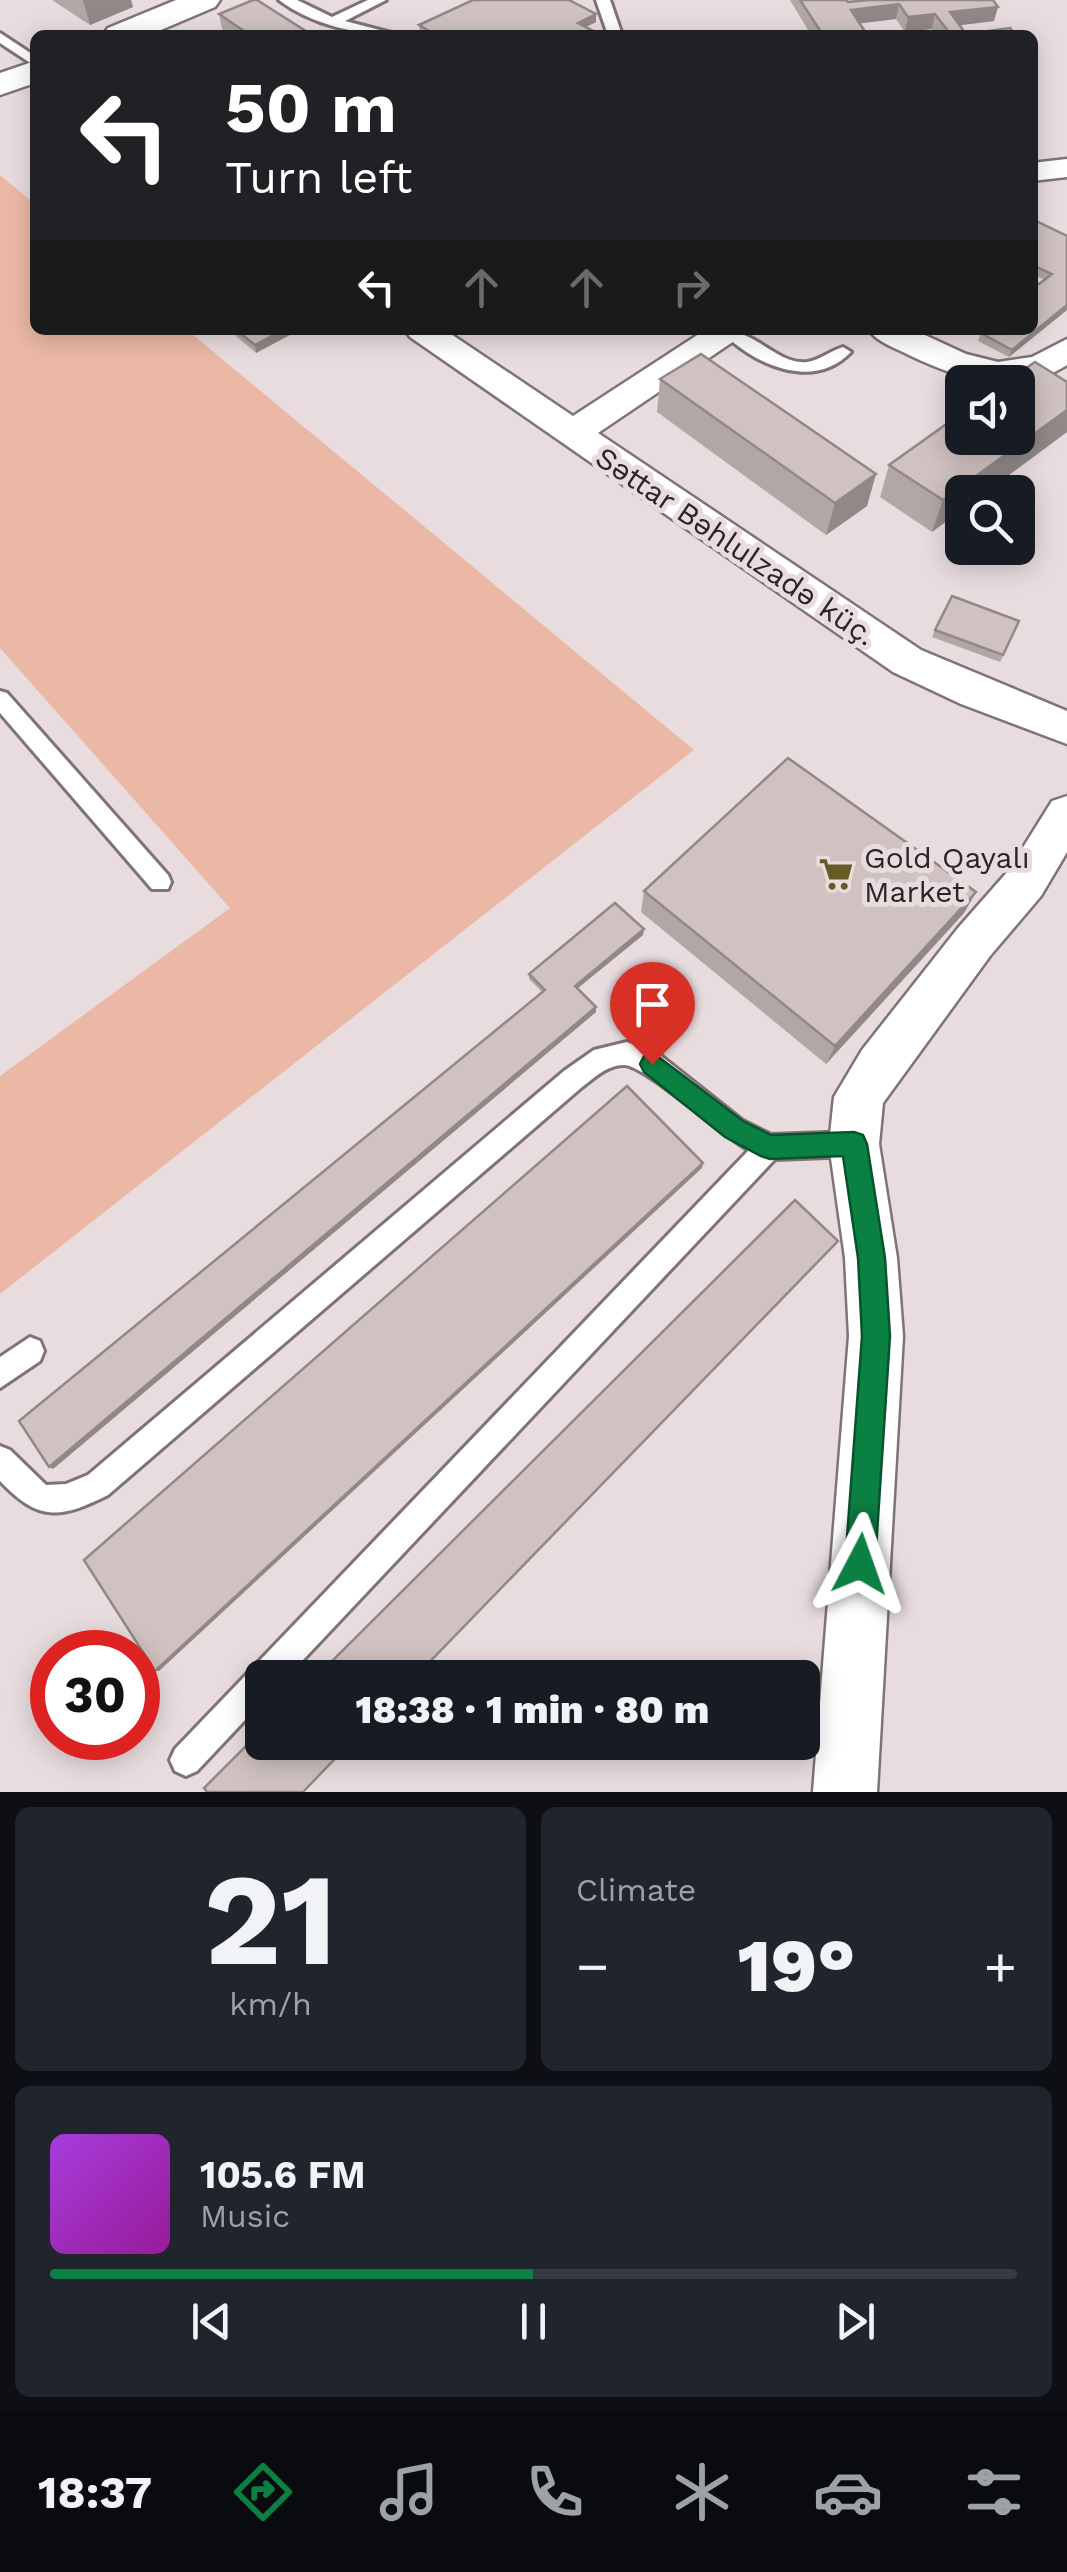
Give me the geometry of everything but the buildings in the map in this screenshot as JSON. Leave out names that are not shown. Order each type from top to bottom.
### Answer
[{"type":"street","points":[[132,30],[203,0]]},
{"type":"street","points":[[0,85],[30,72]]},
{"type":"street","points":[[1038,171],[1067,168]]},
{"type":"street","name":"Səttar Bəhlulzadə küç.","points":[[429,335],[907,662],[975,694],[1067,728]]},
{"type":"street","points":[[572,434],[697,361],[723,335]]},
{"type":"street","points":[[897,335],[971,369],[1002,376],[1024,374],[1067,350]]},
{"type":"street","points":[[844,1792],[876,1336],[872,1258],[854,1144],[859,1097],[878,1066],[1025,882],[1067,814]]},
{"type":"lane","points":[[286,0],[333,28],[379,0]]},
{"type":"lane","points":[[602,0],[614,30]]},
{"type":"lane","points":[[0,37],[30,58]]},
{"type":"lane","points":[[736,335],[796,370],[822,368],[844,352]]},
{"type":"lane","points":[[0,699],[160,882]]},
{"type":"lane","points":[[0,1460],[31,1494],[50,1503],[71,1500],[98,1485],[572,1080],[603,1058],[627,1053],[652,1064],[734,1129],[770,1147],[854,1144]]},
{"type":"lane","points":[[282,1660],[770,1147]]},
{"type":"lane","points":[[0,1374],[30,1351]]},
{"type":"lane","points":[[186,1760],[245,1699]]},
{"type":"shaded area","points":[[0,175],[30,200],[30,335],[193,335],[694,750],[0,1294],[0,1076],[230,908],[0,648]]},
{"type":"place","name":"Gold Qayalı Market","points":[[836,874]]},
{"type":"route","points":[[652,1064],[734,1129],[770,1147],[854,1144],[872,1258],[876,1336],[860,1564]]}]
